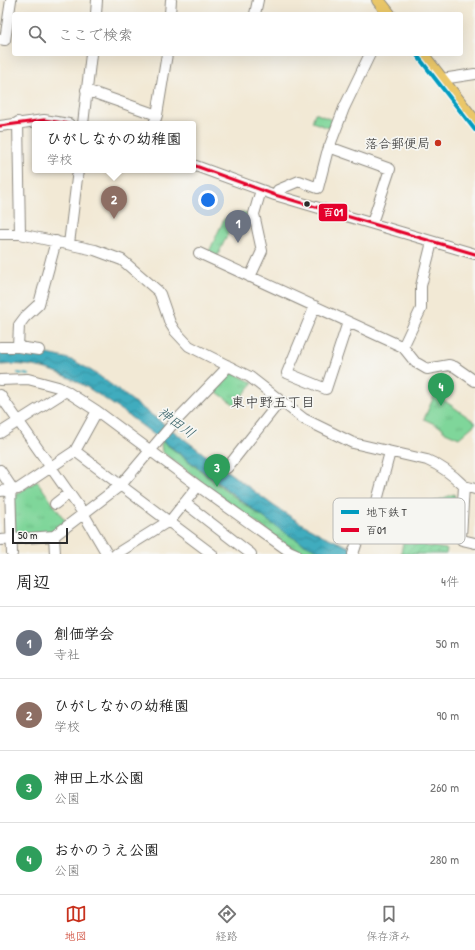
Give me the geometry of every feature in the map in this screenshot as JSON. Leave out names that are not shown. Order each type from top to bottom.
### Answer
[{"type":"main road","points":[[378,0],[388,12]]},
{"type":"main road","points":[[424,56],[475,122]]},
{"type":"street","points":[[3,40],[11,0]]},
{"type":"street","points":[[96,12],[97,0]]},
{"type":"street","points":[[170,12],[171,0]]},
{"type":"street","points":[[255,12],[258,0]]},
{"type":"street","points":[[83,121],[91,56]]},
{"type":"street","points":[[86,90],[156,120],[167,56]]},
{"type":"street","points":[[275,195],[278,190],[300,181],[318,188],[329,147],[344,108],[369,56]]},
{"type":"street","points":[[442,79],[475,74]]},
{"type":"street","points":[[0,126],[18,122],[50,121]]},
{"type":"street","points":[[18,122],[20,234]]},
{"type":"street","points":[[329,147],[390,169],[372,223]]},
{"type":"street","points":[[196,166],[275,195],[475,254]]},
{"type":"street","points":[[69,244],[78,173]]},
{"type":"street","points":[[250,277],[262,251],[254,214],[261,190]]},
{"type":"street","points":[[0,234],[20,234],[56,241],[95,250],[122,260],[158,291],[170,323],[175,331],[189,346],[250,377],[304,419],[353,443],[427,460],[438,464],[464,486],[475,489]]},
{"type":"street","points":[[18,347],[18,325],[24,316],[39,304],[56,241]]},
{"type":"street","points":[[403,347],[421,309],[421,286],[432,242]]},
{"type":"street","points":[[199,253],[403,347],[415,362],[427,369],[449,365],[455,367],[475,380]]},
{"type":"street","points":[[315,306],[287,373],[326,390],[348,322]]},
{"type":"street","points":[[0,347],[18,347],[39,350]]},
{"type":"street","points":[[0,540],[54,536],[121,485],[169,428],[224,371],[227,365]]},
{"type":"street","points":[[0,380],[28,380],[66,391],[97,411],[289,553]]},
{"type":"street","points":[[0,432],[66,391]]},
{"type":"street","points":[[0,395],[83,513],[107,554]]},
{"type":"street","points":[[227,468],[280,401]]},
{"type":"street","points":[[0,490],[18,489],[76,450],[97,411]]},
{"type":"street","points":[[76,450],[170,521],[205,552]]},
{"type":"street","points":[[378,498],[390,452]]},
{"type":"street","points":[[0,470],[10,485],[11,490],[12,554]]},
{"type":"street","points":[[116,554],[170,521],[198,486]]},
{"type":"street","points":[[463,498],[464,486]]},
{"type":"street","points":[[55,504],[69,494]]},
{"type":"street","points":[[185,503],[251,554]]},
{"type":"street","points":[[54,536],[55,554]]},
{"type":"street","points":[[465,541],[475,543]]},
{"type":"green space","points":[[315,113],[332,120],[329,128],[312,122]]},
{"type":"green space","points":[[243,212],[250,215],[251,223],[231,227],[217,257],[208,254],[224,219]]},
{"type":"green space","points":[[230,371],[253,383],[235,405],[214,390]]},
{"type":"green space","points":[[435,394],[475,422],[475,424],[459,438],[443,431],[443,428],[424,419]]},
{"type":"green space","points":[[162,441],[221,487],[262,516],[305,543],[327,554],[304,554],[284,543],[162,452]]},
{"type":"green space","points":[[37,481],[66,522],[52,532],[20,536],[15,531],[14,498],[17,494]]},
{"type":"green space","points":[[454,494],[455,498],[444,498]]},
{"type":"green space","points":[[403,544],[425,544],[425,546],[447,549],[446,554],[401,554]]},
{"type":"water","points":[[0,350],[28,351],[47,354],[66,358],[80,364],[98,375],[274,506],[299,522],[333,540],[333,544],[342,544],[365,554],[325,553],[300,542],[266,519],[129,416],[99,395],[69,378],[54,371],[37,367],[0,365]]},
{"type":"waterway","points":[[18,373],[29,375]]},
{"type":"metro line","name":"T","points":[[418,56],[475,130]]},
{"type":"transit line","name":"百01","points":[[37,121],[50,121]]},
{"type":"transit line","name":"百01","points":[[0,126],[32,122]]},
{"type":"transit line","name":"百01","points":[[196,166],[275,195],[475,254]]},
{"type":"place","name":"落合郵便局","points":[[438,143]]},
{"type":"place","name":"ひがしなかの幼稚園","points":[[114,219]]},
{"type":"place","name":"創価学会","points":[[238,243]]},
{"type":"place","name":"おかのうえ公園","points":[[441,406]]},
{"type":"place","name":"神田上水公園","points":[[217,487]]},
{"type":"district","name":"東中野五丁目","points":[[273,401]]},
{"type":"water label","name":"神田川","points":[[177,422]]}]
